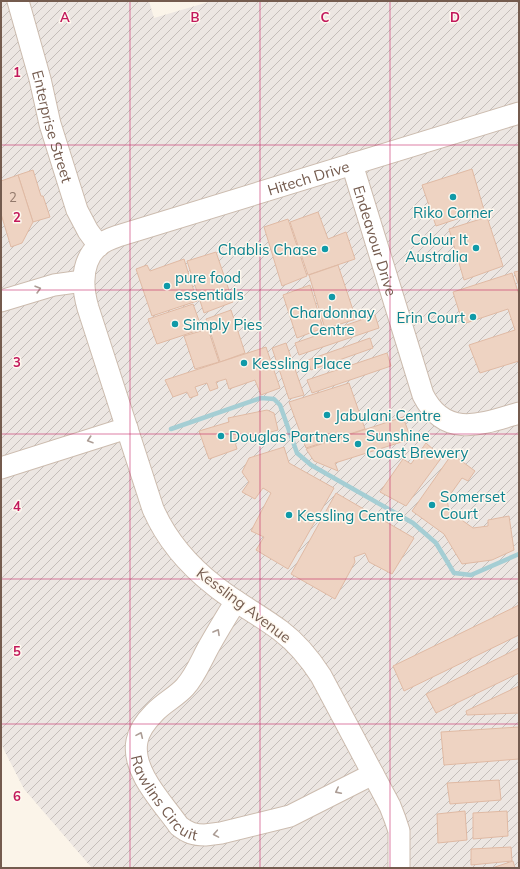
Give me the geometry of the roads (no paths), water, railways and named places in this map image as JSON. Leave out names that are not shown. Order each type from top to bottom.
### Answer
[{"type":"street","name":"Enterprise Street","points":[[18,1],[40,79],[50,124],[77,210],[88,231],[99,246]]},
{"type":"street","name":"Hitech Drive","points":[[99,246],[134,230],[519,114]]},
{"type":"street","name":"Endeavour Drive","points":[[352,164],[423,395],[428,405],[437,415],[449,422],[464,425],[478,425],[519,413]]},
{"type":"street","name":"Kessling Avenue","points":[[99,246],[92,253],[88,262],[83,281],[83,292],[153,509],[160,525],[171,542],[197,570],[215,586],[282,631],[298,646],[312,663],[321,676],[395,819],[398,831],[399,868]]},
{"type":"street","points":[[1,301],[54,285],[83,281]]},
{"type":"street","points":[[1,468],[127,428]]},
{"type":"street","name":"Rawlins Circuit","points":[[236,601],[192,678],[175,696],[156,711],[141,731],[137,741],[137,755],[144,777],[179,826],[195,835],[205,835],[280,819],[296,813],[373,774]]},
{"type":"waterway","points":[[171,429],[261,398],[274,399],[280,405],[297,453],[311,465],[413,523],[436,543],[454,573],[471,575],[519,554]]},
{"type":"place","name":"Riko Corner","points":[[453,197]]},
{"type":"place","name":"Colour It Australia","points":[[476,248]]},
{"type":"place","name":"Chablis Chase","points":[[325,249]]},
{"type":"place","name":"pure food essentials","points":[[167,286]]},
{"type":"place","name":"Chardonnay Centre","points":[[332,297]]},
{"type":"place","name":"Erin Court","points":[[473,317]]},
{"type":"place","name":"Simply Pies","points":[[175,324]]},
{"type":"place","name":"Kessling Place","points":[[244,363]]},
{"type":"place","name":"Jabulani Centre","points":[[327,415]]},
{"type":"place","name":"Douglas Partners","points":[[221,436]]},
{"type":"place","name":"Sunshine Coast Brewery","points":[[358,444]]},
{"type":"place","name":"Somerset Court","points":[[432,505]]},
{"type":"place","name":"Kessling Centre","points":[[289,515]]}]
